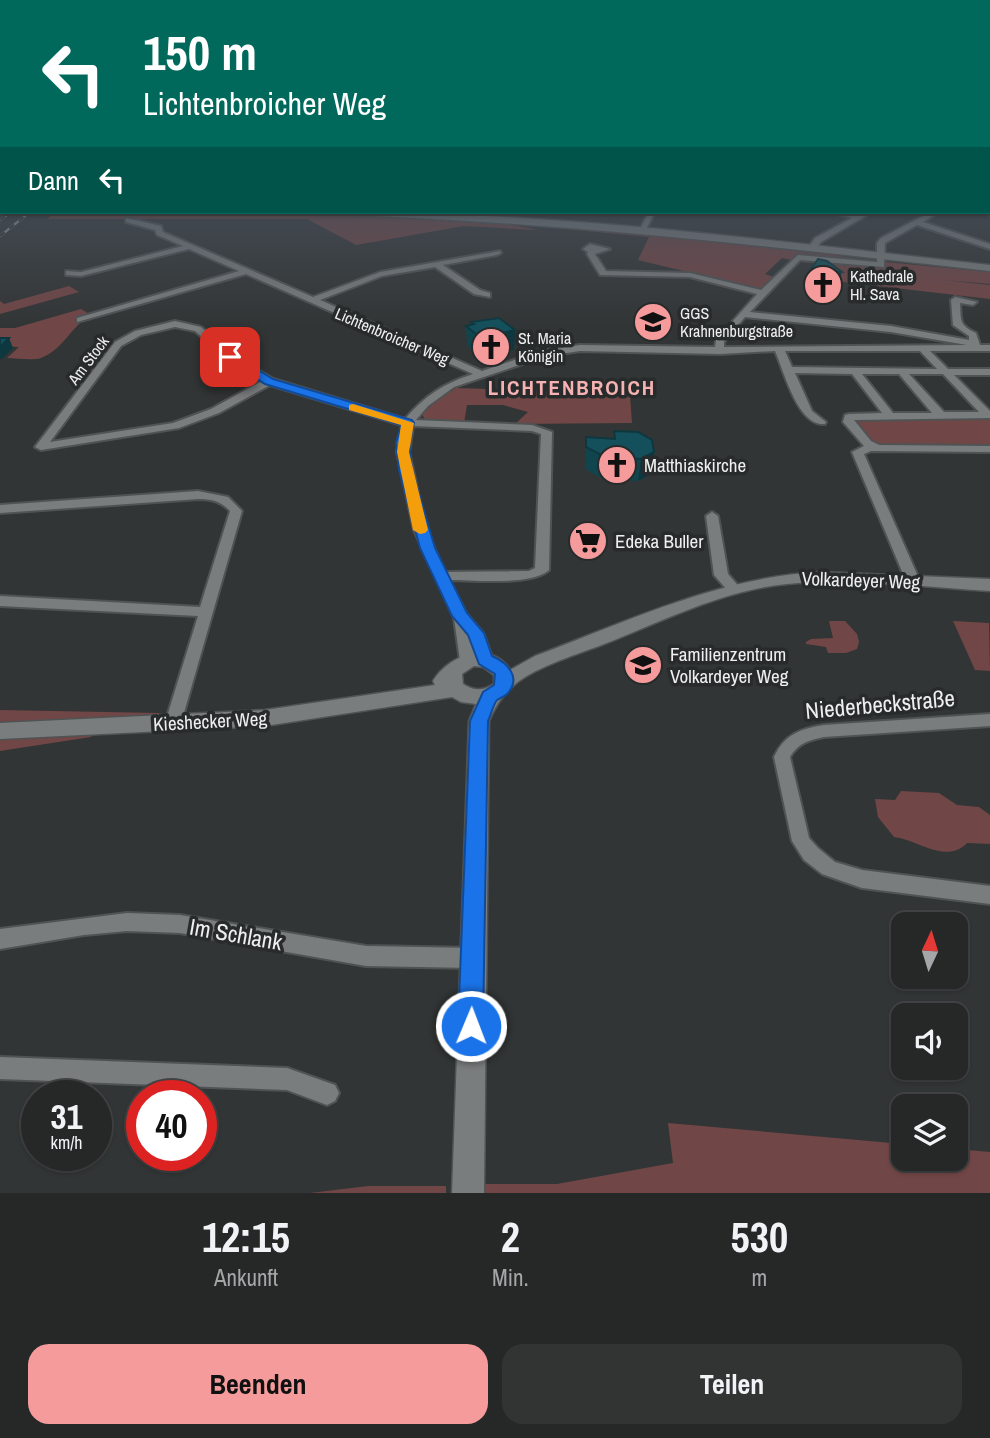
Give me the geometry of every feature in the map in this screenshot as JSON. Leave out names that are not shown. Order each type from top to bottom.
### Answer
[{"type":"street","points":[[421,216],[471,218],[489,216]]},
{"type":"street","points":[[516,216],[990,268]]},
{"type":"street","points":[[641,231],[650,216]]},
{"type":"street","points":[[847,216],[856,218]]},
{"type":"street","points":[[811,249],[818,240],[861,216]]},
{"type":"street","points":[[720,351],[719,342],[798,257],[877,265],[882,263],[881,243],[884,240],[928,216]]},
{"type":"street","name":"Lichtenbroicher Weg","points":[[129,220],[158,228],[160,233],[479,373]]},
{"type":"street","points":[[915,222],[990,247]]},
{"type":"street","points":[[69,273],[81,274],[191,246]]},
{"type":"street","points":[[592,252],[603,273],[690,275],[763,293]]},
{"type":"street","points":[[312,300],[380,274],[497,253]]},
{"type":"street","points":[[435,263],[477,292],[487,295]]},
{"type":"street","points":[[80,320],[247,271]]},
{"type":"street","points":[[788,370],[903,373],[990,371],[973,335],[959,329],[955,323],[956,300],[973,302]]},
{"type":"street","points":[[743,314],[891,329],[978,347]]},
{"type":"street","name":"Am Stock","points":[[269,381],[215,411],[175,426],[41,447],[118,344],[138,333],[175,324],[192,326],[230,357],[269,381],[408,423],[544,430],[549,434],[542,570],[531,575],[440,576]]},
{"type":"street","points":[[479,373],[562,349],[720,351],[779,348],[924,350],[978,347]]},
{"type":"street","points":[[779,348],[807,413],[821,422]]},
{"type":"street","points":[[924,350],[989,415]]},
{"type":"street","points":[[856,372],[889,415]]},
{"type":"street","name":"Lichtenbroicher Weg","points":[[408,423],[424,404],[437,394],[450,385],[479,373]]},
{"type":"street","points":[[903,373],[940,415]]},
{"type":"street","points":[[878,449],[867,443],[848,422],[848,418],[856,415],[989,415]]},
{"type":"street","points":[[408,423],[402,443],[420,530],[460,616],[489,667]]},
{"type":"street","points":[[913,581],[857,455],[859,450],[990,449]]},
{"type":"street","points":[[0,509],[192,495],[219,497],[232,504],[236,511],[173,723]]},
{"type":"street","points":[[712,516],[711,525],[721,575],[734,589]]},
{"type":"street","name":"Volkardeyer Weg","points":[[458,687],[458,666],[489,667],[542,661],[734,589],[784,579],[808,577],[990,585]]},
{"type":"street","points":[[0,601],[207,612]]},
{"type":"street","name":"Volkardeyer Weg","points":[[489,667],[501,689],[489,697]]},
{"type":"street","points":[[458,687],[489,697],[479,721],[468,1193]]},
{"type":"street","points":[[458,687],[479,721]]},
{"type":"street","name":"Kieshecker Weg","points":[[0,731],[173,723],[306,713],[458,687]]},
{"type":"street","name":"Niederbeckstraße","points":[[990,720],[824,731],[799,736],[791,741],[782,757],[801,841],[811,854],[829,868],[862,879],[990,895]]},
{"type":"street","name":"Im Schlank","points":[[0,939],[105,924],[180,924],[366,956],[472,958]]},
{"type":"street","points":[[0,1068],[286,1079],[327,1093]]},
{"type":"shaded area","points":[[51,216],[375,216],[489,222],[537,230],[464,226],[356,245],[307,219],[47,219]]},
{"type":"shaded area","points":[[556,228],[640,234],[835,255],[875,262],[808,254],[797,255],[792,260],[782,258],[765,274],[774,277],[762,290],[638,260],[649,237]]},
{"type":"shaded area","points":[[822,260],[842,263],[845,267],[846,263],[885,267],[885,262],[990,272],[990,284],[944,280],[990,285],[990,299],[835,281]]},
{"type":"shaded area","points":[[69,286],[79,292],[0,314],[0,301],[4,304]]},
{"type":"shaded area","points":[[81,309],[91,315],[55,349],[41,358],[7,358],[19,347],[0,346],[0,328],[15,328]]},
{"type":"shaded area","points":[[578,379],[629,381],[632,423],[515,424],[528,412],[503,405],[467,405],[464,423],[425,420],[422,414],[456,388],[553,391],[577,387]]},
{"type":"shaded area","points":[[990,415],[990,449],[871,446],[848,418]]},
{"type":"shaded area","points":[[829,621],[845,621],[857,634],[857,649],[846,653],[828,653],[826,647],[806,644],[811,639],[833,638]]},
{"type":"shaded area","points":[[953,621],[989,623],[990,671],[975,670]]},
{"type":"shaded area","points":[[0,710],[159,713],[159,718],[0,722]]},
{"type":"shaded area","points":[[93,734],[91,737],[0,751],[0,739]]},
{"type":"shaded area","points":[[901,791],[939,793],[957,805],[979,807],[990,815],[990,844],[967,843],[950,852],[894,837],[878,817],[875,799],[895,800]]},
{"type":"shaded area","points":[[668,1123],[891,1143],[891,1171],[968,1171],[968,1150],[990,1152],[990,1193],[482,1193],[482,1184],[557,1184],[673,1163]]},
{"type":"shaded area","points":[[368,1186],[446,1186],[446,1193],[310,1193]]},
{"type":"building","points":[[818,259],[827,261],[842,272],[827,273],[811,269]]},
{"type":"building","points":[[499,318],[515,330],[481,338],[466,326],[474,324],[471,322]]},
{"type":"building","points":[[0,338],[9,338],[0,347]]},
{"type":"building","points":[[614,431],[638,432],[652,440],[654,452],[641,459],[605,457],[586,447],[586,437],[615,439]]},
{"type":"railway","points":[[0,220],[6,216]]},
{"type":"railway","points":[[0,236],[25,216]]},
{"type":"slow traffic","points":[[353,408],[408,423],[402,443],[403,452],[420,530]]},
{"type":"place","name":"Kathedrale Hl. Sava","points":[[823,285]]},
{"type":"place","name":"GGS Krahnenburgstraße","points":[[653,322]]},
{"type":"place","name":"St. Maria Königin","points":[[491,347]]},
{"type":"place","name":"Matthiaskirche","points":[[617,465]]},
{"type":"place","name":"Edeka Buller","points":[[588,541]]},
{"type":"place","name":"Familienzentrum Volkardeyer Weg","points":[[643,665]]},
{"type":"district","name":"LICHTENBROICH","points":[[572,387]]},
{"type":"route","points":[[230,357],[269,381],[408,423],[402,443],[403,452],[420,530],[435,568],[460,616],[476,633],[485,660],[498,666],[504,673],[505,682],[501,689],[489,697],[479,721],[471,1026]]}]
